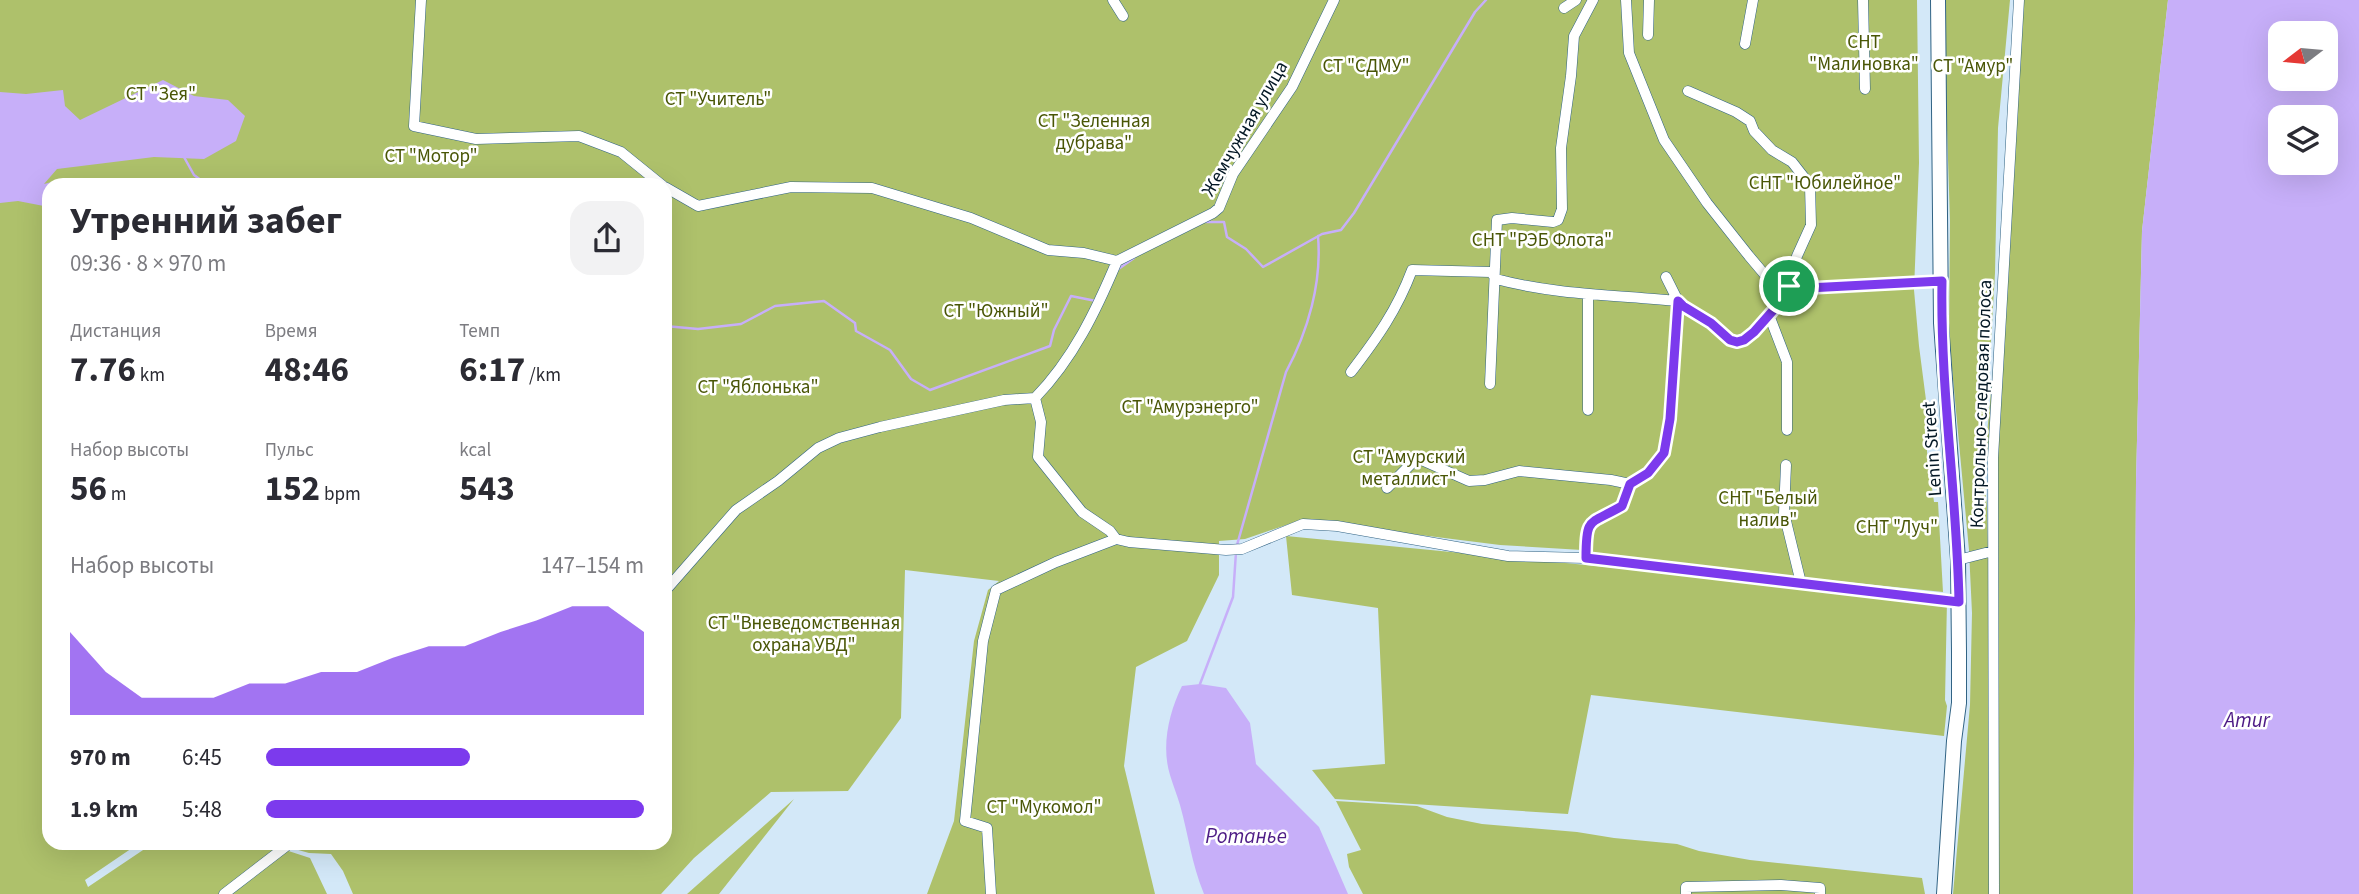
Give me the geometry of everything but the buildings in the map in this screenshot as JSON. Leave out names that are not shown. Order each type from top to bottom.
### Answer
[{"type":"street","points":[[421,0],[414,126],[476,139],[579,136],[621,152],[654,178]]},
{"type":"street","points":[[1113,0],[1123,16]]},
{"type":"street","name":"Жемчужная улица","points":[[1116,261],[1219,208],[1233,174],[1292,87],[1334,0]]},
{"type":"street","points":[[1564,8],[1576,0]]},
{"type":"street","points":[[1490,384],[1497,220],[1558,220],[1562,209],[1561,148],[1574,36],[1593,0]]},
{"type":"street","points":[[1626,0],[1629,53],[1664,139],[1707,203],[1756,265],[1780,287],[1942,281]]},
{"type":"street","points":[[1648,35],[1649,0]]},
{"type":"street","points":[[1745,44],[1753,0]]},
{"type":"street","points":[[1863,0],[1865,89]]},
{"type":"street","name":"Lenin Street","points":[[1938,0],[1941,323],[1959,602],[1959,704],[1944,894]]},
{"type":"street","name":"Контрольно-следовая полоса","points":[[1994,894],[1993,458],[2019,0]]},
{"type":"street","points":[[1667,277],[1683,306],[1711,323],[1730,340],[1744,340],[1785,297],[1797,256],[1811,225],[1810,185],[1792,162],[1772,150],[1754,131],[1750,121],[1688,91]]},
{"type":"street","points":[[672,191],[698,206],[791,187],[872,188],[971,218],[1048,250],[1084,253],[1116,261],[1079,342],[1062,368],[1035,398],[1004,400],[880,427],[839,438],[818,448],[778,481],[736,510],[672,583]]},
{"type":"street","points":[[1351,372],[1384,329],[1401,300],[1412,270],[1491,272],[1496,279],[1529,288],[1678,301]]},
{"type":"street","points":[[1588,295],[1588,410]]},
{"type":"street","points":[[1586,558],[1586,531],[1591,522],[1622,506],[1630,484],[1648,473],[1664,453],[1670,419],[1678,301]]},
{"type":"street","points":[[1769,315],[1787,362],[1787,430]]},
{"type":"street","points":[[1035,398],[1041,422],[1038,457],[1082,512],[1110,531],[1116,539]]},
{"type":"street","points":[[1387,488],[1417,458],[1469,481],[1485,480],[1519,471],[1630,484]]},
{"type":"street","points":[[1786,466],[1784,513],[1801,583]]},
{"type":"street","points":[[991,894],[987,828],[965,821],[983,642],[996,590],[1056,562],[1116,539],[1185,548],[1230,550],[1242,548],[1303,524],[1337,526],[1508,556],[1586,558],[1959,602]]},
{"type":"street","points":[[1958,559],[1993,551]]},
{"type":"street","points":[[224,894],[281,850]]},
{"type":"street","points":[[1686,894],[1686,887],[1765,890],[1820,888],[1820,894]]},
{"type":"green space","points":[[0,0],[1917,0],[1919,163],[1914,290],[1926,400],[1927,452],[1934,502],[1938,502],[1943,592],[1603,557],[1582,550],[1500,545],[1301,520],[1245,539],[1219,541],[1219,575],[1187,641],[1136,667],[1124,766],[1155,894],[927,894],[954,821],[974,641],[988,590],[999,581],[905,570],[901,718],[848,791],[771,792],[694,858],[661,894],[353,894],[343,871],[331,854],[298,850],[672,850],[672,178],[42,178],[42,850],[129,850],[85,880],[88,887],[143,850],[285,850],[310,858],[327,894],[0,894]]},
{"type":"green space","name":"СТ \"Амур\"","points":[[1945,0],[2010,0],[1998,128],[1995,273],[1981,453],[1987,506],[1990,647],[1990,894],[1953,894],[1970,705],[1972,613],[1969,550],[1949,336],[1950,221]]},
{"type":"green space","points":[[2018,0],[2168,0],[2142,231],[2136,482],[2133,894],[1995,894],[1987,434],[1995,349],[2008,106]]},
{"type":"green space","points":[[1286,536],[1947,600],[1947,706],[1944,736],[1591,695],[1568,814],[1335,799],[1312,770],[1385,764],[1378,608],[1292,595]]},
{"type":"green space","points":[[794,799],[719,894],[687,894]]},
{"type":"green space","points":[[1336,801],[1417,806],[1447,817],[1482,824],[1677,844],[1699,851],[1750,860],[1922,878],[1925,894],[1363,894],[1349,867],[1347,854],[1361,850]]},
{"type":"water","name":"Amur","points":[[2168,0],[2359,0],[2359,894],[2133,894],[2136,482],[2142,231]]},
{"type":"water","points":[[163,80],[194,96],[228,100],[245,116],[236,141],[204,159],[154,157],[57,169],[49,178],[42,178],[42,206],[18,201],[0,203],[0,92],[26,94],[63,90],[65,106],[80,120]]},
{"type":"water","name":"Ротанье","points":[[1200,684],[1226,688],[1250,723],[1256,764],[1319,827],[1348,894],[1204,894],[1166,753],[1170,718],[1182,686]]},
{"type":"waterway","points":[[1206,222],[1224,222],[1227,237],[1246,249],[1263,267],[1322,234],[1341,230],[1354,213],[1475,12],[1486,0]]},
{"type":"waterway","points":[[184,157],[198,178]]},
{"type":"waterway","points":[[1237,545],[1286,372],[1301,340],[1312,306],[1318,271],[1318,236]]},
{"type":"waterway","points":[[1117,270],[1134,258]]},
{"type":"waterway","points":[[672,327],[698,329],[741,324],[775,306],[824,301],[855,323],[856,331],[890,350],[911,379],[930,390],[1050,346],[1054,330],[1071,296],[1096,301]]},
{"type":"waterway","points":[[1200,684],[1233,597],[1236,552]]},
{"type":"route","points":[[1942,281],[1941,323],[1959,602],[1586,558],[1586,531],[1591,522],[1622,506],[1630,484],[1648,473],[1664,453],[1670,419],[1678,301],[1711,323],[1730,340],[1737,342],[1754,332],[1785,297],[1789,286],[1881,286],[1942,281]]},
{"type":"park label","name":"СНТ \"Малиновка\"","points":[[1864,52]]},
{"type":"park label","name":"СТ \"СДМУ\"","points":[[1366,65]]},
{"type":"park label","name":"СТ \"Зея\"","points":[[161,93]]},
{"type":"park label","name":"СТ \"Учитель\"","points":[[718,98]]},
{"type":"park label","name":"СТ \"Зеленная дубрава\"","points":[[1094,131]]},
{"type":"park label","name":"СТ \"Мотор\"","points":[[431,155]]},
{"type":"park label","name":"СНТ \"Юбилейное\"","points":[[1825,182]]},
{"type":"park label","name":"СНТ \"РЭБ Флота\"","points":[[1542,239]]},
{"type":"park label","name":"СТ \"Южный\"","points":[[996,310]]},
{"type":"park label","name":"СТ \"Яблонька\"","points":[[758,386]]},
{"type":"park label","name":"СТ \"Амурэнерго\"","points":[[1190,406]]},
{"type":"park label","name":"СТ \"Амурский металлист\"","points":[[1409,467]]},
{"type":"park label","name":"СНТ \"Белый налив\"","points":[[1768,508]]},
{"type":"park label","name":"СНТ \"Луч\"","points":[[1897,526]]},
{"type":"park label","name":"СТ \"Вневедомственная охрана УВД\"","points":[[804,633]]},
{"type":"park label","name":"СТ \"Мукомол\"","points":[[1044,806]]}]
